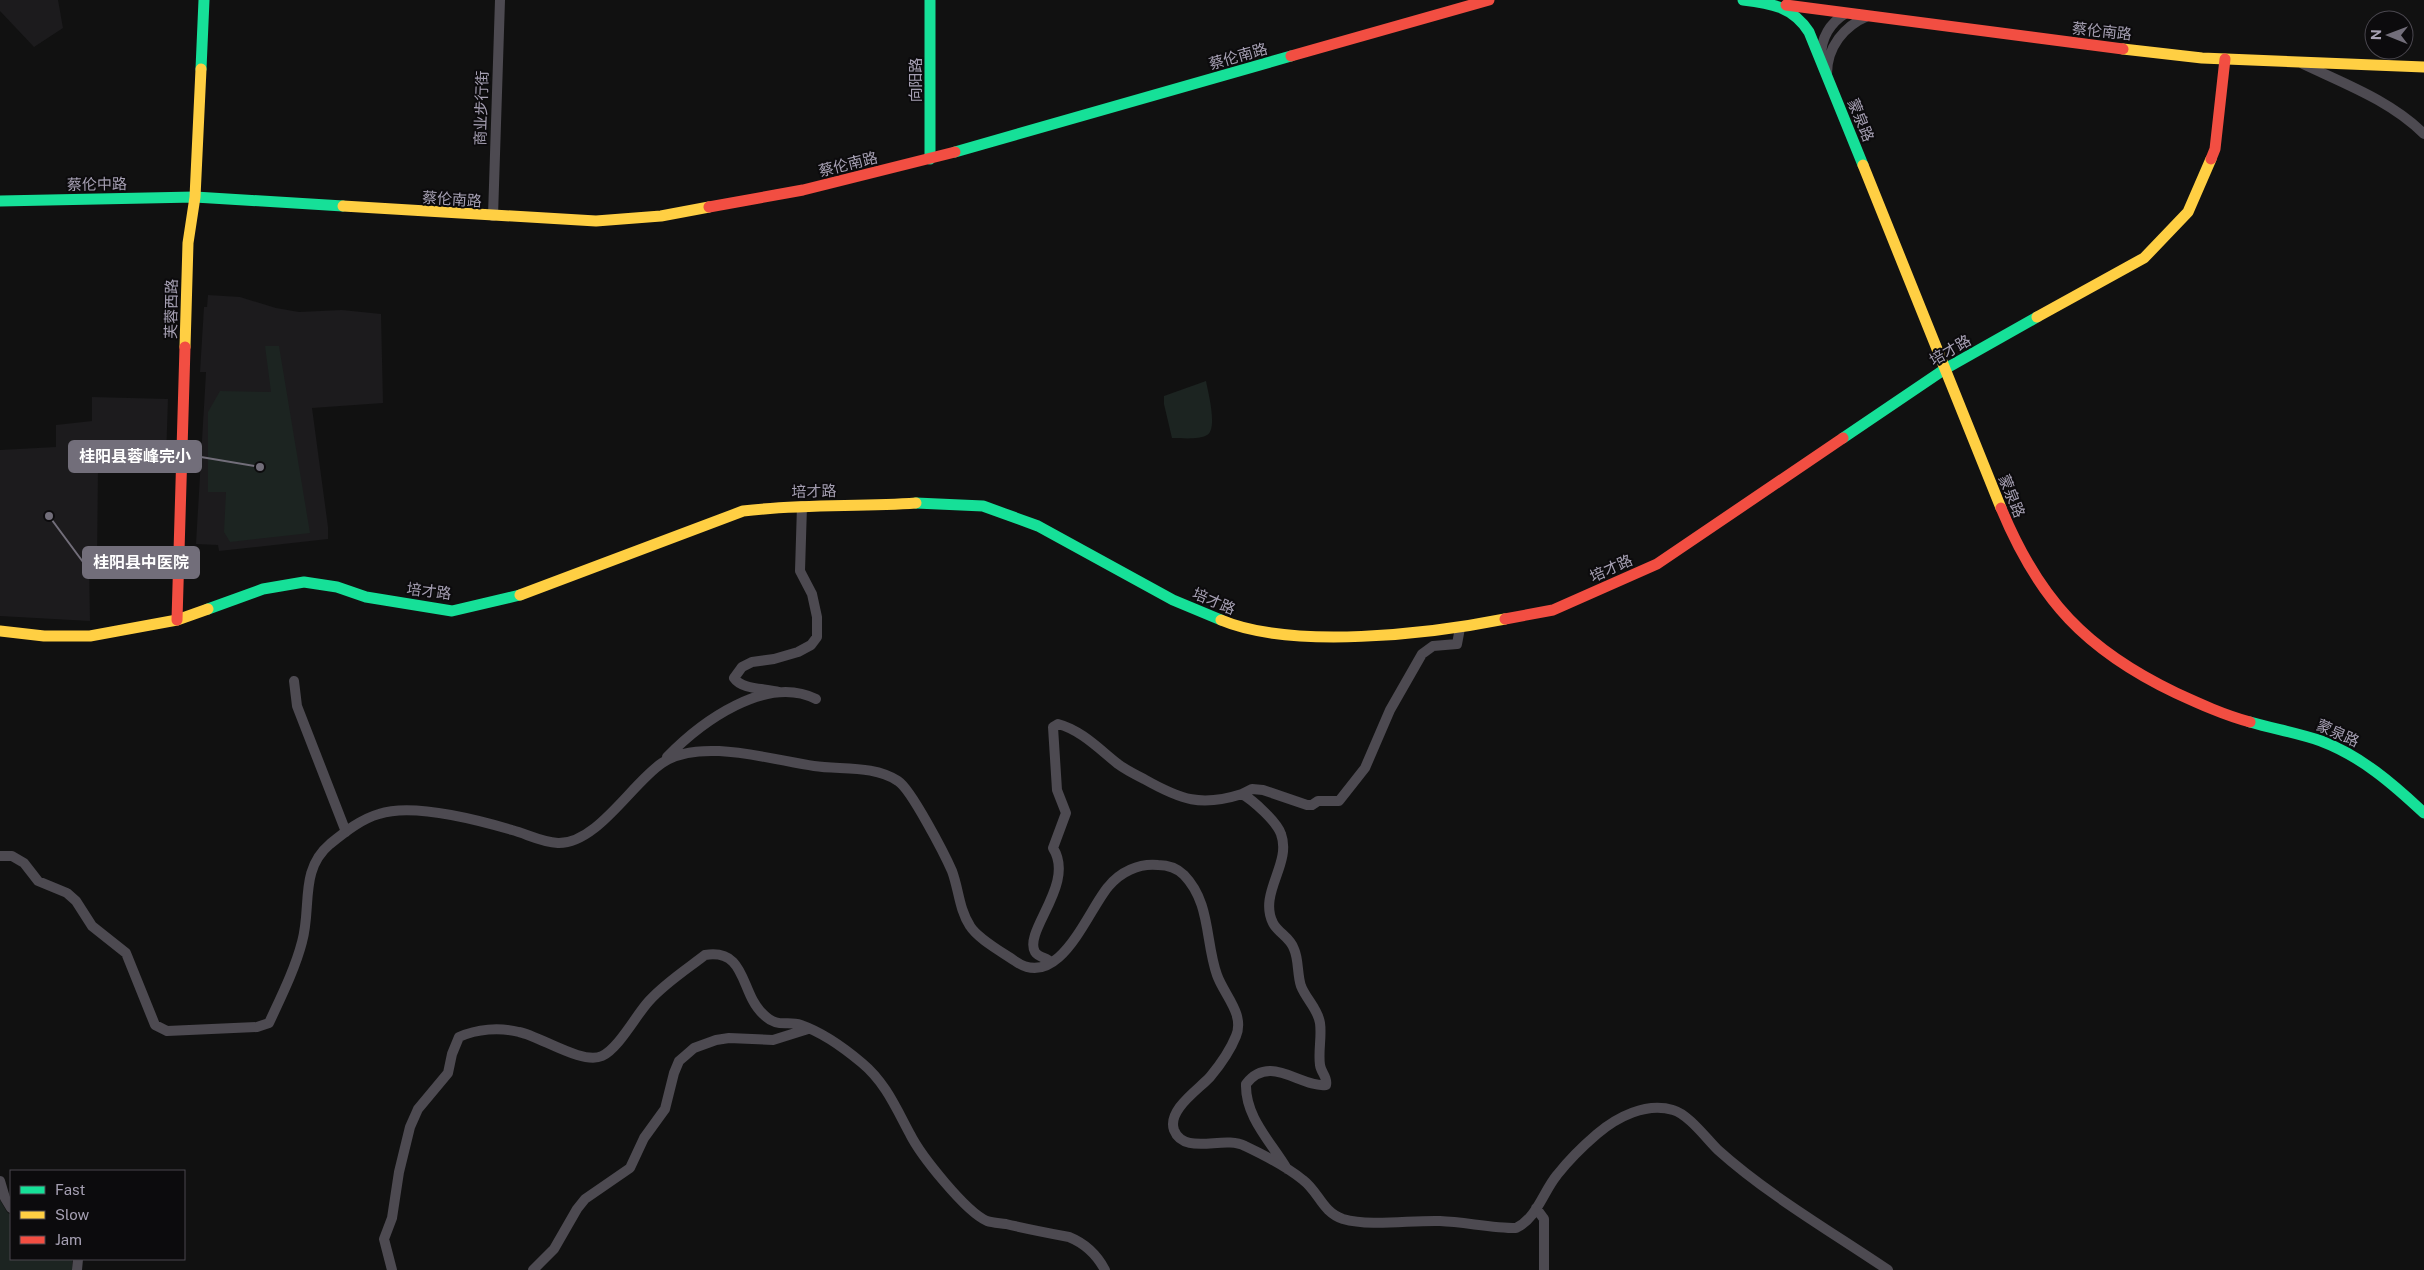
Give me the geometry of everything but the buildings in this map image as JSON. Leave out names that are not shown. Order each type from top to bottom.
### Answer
[{"type":"street","name":"芙蓉西路","points":[[177,620],[188,243],[195,197],[204,0]]},
{"type":"street","name":"商业步行街","points":[[493,216],[500,0]]},
{"type":"street","name":"向阳路","points":[[930,0],[930,160]]},
{"type":"street","name":"蔡伦南路","points":[[195,197],[596,221],[661,216],[803,190],[930,160],[1489,0]]},
{"type":"street","points":[[1743,0],[1778,4]]},
{"type":"street","points":[[1757,0],[1778,4]]},
{"type":"street","name":"蔡伦南路","points":[[1778,4],[2070,43],[2225,59],[2424,67]]},
{"type":"street","name":"蒙泉路","points":[[1778,4],[1790,9],[1801,18],[1821,62],[2022,556],[2044,590],[2083,634],[2113,659],[2146,679],[2213,710],[2248,722],[2309,737],[2350,754],[2380,774],[2424,813]]},
{"type":"street","points":[[1821,62],[1826,33],[1846,13]]},
{"type":"street","points":[[1827,77],[1828,62],[1837,40],[1847,28],[1868,16]]},
{"type":"street","name":"培才路","points":[[0,631],[44,636],[90,636],[177,620],[263,589],[304,582],[337,586],[366,597],[452,611],[516,597],[743,511],[802,506],[872,506],[931,502],[983,506],[1038,526],[1173,600],[1237,627],[1304,637],[1460,628],[1553,610],[1656,564],[1945,370],[2144,258],[2188,212],[2215,149],[2225,59]]},
{"type":"street","points":[[2300,63],[2369,95],[2406,117],[2424,134]]},
{"type":"street","name":"蔡伦中路","points":[[0,202],[195,197]]},
{"type":"street","points":[[802,506],[800,571],[812,594],[817,616],[817,637],[811,645],[798,652],[774,659],[752,662],[742,667],[734,678],[738,683],[745,686],[779,692],[807,694],[816,699]]},
{"type":"street","points":[[1052,962],[1036,954],[1033,947],[1036,933],[1058,881],[1060,864],[1053,848],[1066,813],[1057,790],[1053,727],[1058,724],[1067,726],[1094,744],[1120,766],[1184,799],[1216,801],[1257,789],[1307,805],[1312,805],[1318,801],[1339,802],[1365,768],[1394,701],[1422,654],[1433,646],[1457,644],[1460,628]]},
{"type":"street","points":[[294,681],[297,706],[346,832]]},
{"type":"street","points":[[0,856],[12,856],[24,863],[38,880],[67,893],[76,901],[92,926],[126,953],[155,1025],[167,1031],[256,1027],[269,1023],[303,940],[314,860],[346,832],[380,813],[411,809],[496,825],[541,841],[572,842],[592,829],[676,748],[728,710],[759,695],[779,692]]},
{"type":"street","points":[[661,763],[676,756],[713,752],[762,756],[820,767],[851,768],[878,773],[897,780],[910,792],[952,872],[961,909],[966,921],[977,935],[1004,951],[1017,963],[1030,969],[1047,967],[1067,949],[1105,890],[1118,877],[1135,867],[1150,864],[1170,866],[1184,875],[1198,896],[1206,917],[1218,978],[1232,1004],[1238,1020],[1238,1030],[1219,1065],[1179,1109],[1174,1120],[1173,1129],[1179,1138],[1186,1143],[1212,1144],[1223,1140],[1239,1142],[1308,1183],[1326,1210],[1347,1220],[1436,1221],[1516,1228],[1526,1223],[1557,1174],[1598,1134],[1635,1111],[1659,1108],[1675,1110],[1687,1118],[1701,1134],[1744,1171],[1888,1270]]},
{"type":"street","points":[[1242,794],[1249,797],[1274,822],[1281,834],[1283,856],[1271,892],[1271,914],[1273,923],[1290,940],[1295,949],[1301,985],[1319,1020],[1320,1068],[1327,1080],[1326,1085],[1320,1086],[1290,1074],[1277,1072],[1256,1075],[1246,1084],[1247,1102],[1251,1112],[1287,1169]]},
{"type":"street","points":[[392,1270],[384,1239],[392,1218],[398,1178],[410,1127],[418,1108],[448,1073],[452,1054],[459,1037],[487,1029],[518,1031],[562,1050],[584,1056],[601,1057],[623,1035],[649,1000],[705,955],[714,953],[732,960],[740,969],[756,1007],[769,1020],[785,1025],[799,1024],[825,1036],[845,1049],[879,1079],[893,1101],[921,1156],[979,1216],[994,1222],[1069,1237],[1078,1241],[1095,1255],[1106,1270]]},
{"type":"street","points":[[532,1270],[554,1249],[577,1209],[585,1199],[630,1168],[644,1138],[665,1110],[674,1073],[679,1061],[686,1054],[694,1048],[716,1040],[729,1038],[773,1040],[808,1029]]},
{"type":"street","points":[[0,1181],[5,1198],[10,1206]]},
{"type":"street","points":[[1536,1208],[1544,1219],[1544,1270]]},
{"type":"shaded area","points":[[0,0],[58,0],[63,28],[34,47],[0,11]]},
{"type":"shaded area","points":[[208,295],[240,297],[276,308],[299,312],[342,310],[381,314],[383,403],[312,408],[328,539],[219,551],[218,545],[196,544],[206,372],[200,372],[204,307],[207,307]]},
{"type":"shaded area","points":[[265,346],[279,346],[310,533],[230,542],[224,532],[226,492],[208,492],[208,412],[220,391],[271,392]]},
{"type":"shaded area","points":[[1206,381],[1212,418],[1210,431],[1204,437],[1199,438],[1172,438],[1164,396]]},
{"type":"shaded area","points":[[92,397],[168,399],[166,459],[147,458],[137,462],[135,466],[98,467],[97,566],[89,565],[90,621],[0,616],[0,450],[56,447],[56,425],[92,421]]},
{"type":"shaded area","points":[[0,1200],[10,1214],[10,1260],[72,1260],[72,1270],[0,1270]]},
{"type":"traffic: fast","points":[[201,69],[204,0]]},
{"type":"traffic: fast","points":[[930,0],[930,159]]},
{"type":"traffic: fast","points":[[1743,0],[1780,8],[1796,17],[1809,32],[1863,165]]},
{"type":"traffic: fast","points":[[955,152],[1291,56]]},
{"type":"traffic: fast","points":[[0,201],[195,197],[343,206]]},
{"type":"traffic: fast","points":[[1843,438],[1945,369],[2037,317]]},
{"type":"traffic: fast","points":[[916,503],[983,506],[1038,526],[1173,600],[1221,620]]},
{"type":"traffic: fast","points":[[208,609],[263,589],[304,582],[337,587],[366,597],[452,611],[520,595]]},
{"type":"traffic: fast","points":[[2250,722],[2321,741],[2350,754],[2388,781],[2424,813]]},
{"type":"traffic: slow","points":[[2123,49],[2202,58],[2424,67]]},
{"type":"traffic: slow","points":[[185,347],[188,243],[195,197],[201,69]]},
{"type":"traffic: slow","points":[[2037,317],[2144,258],[2188,212],[2211,159]]},
{"type":"traffic: slow","points":[[1863,165],[2001,508]]},
{"type":"traffic: slow","points":[[343,206],[596,221],[661,216],[709,207]]},
{"type":"traffic: slow","points":[[520,595],[743,511],[786,507],[916,503]]},
{"type":"traffic: slow","points":[[0,631],[44,636],[90,636],[177,620],[208,609]]},
{"type":"traffic: slow","points":[[1221,620],[1251,629],[1285,635],[1322,637],[1401,634],[1474,625],[1505,619]]},
{"type":"traffic: jam","points":[[1291,56],[1489,0]]},
{"type":"traffic: jam","points":[[1786,5],[2123,49]]},
{"type":"traffic: jam","points":[[2211,159],[2215,149],[2225,59]]},
{"type":"traffic: jam","points":[[709,207],[803,190],[955,152]]},
{"type":"traffic: jam","points":[[177,620],[185,347]]},
{"type":"traffic: jam","points":[[1505,619],[1553,610],[1657,564],[1843,438]]},
{"type":"traffic: jam","points":[[2001,508],[2016,541],[2049,596],[2091,640],[2116,659],[2176,693],[2221,713],[2250,722]]},
{"type":"place","name":"桂阳县蓉峰完小","points":[[260,467]]},
{"type":"place","name":"桂阳县中医院","points":[[49,516]]}]
